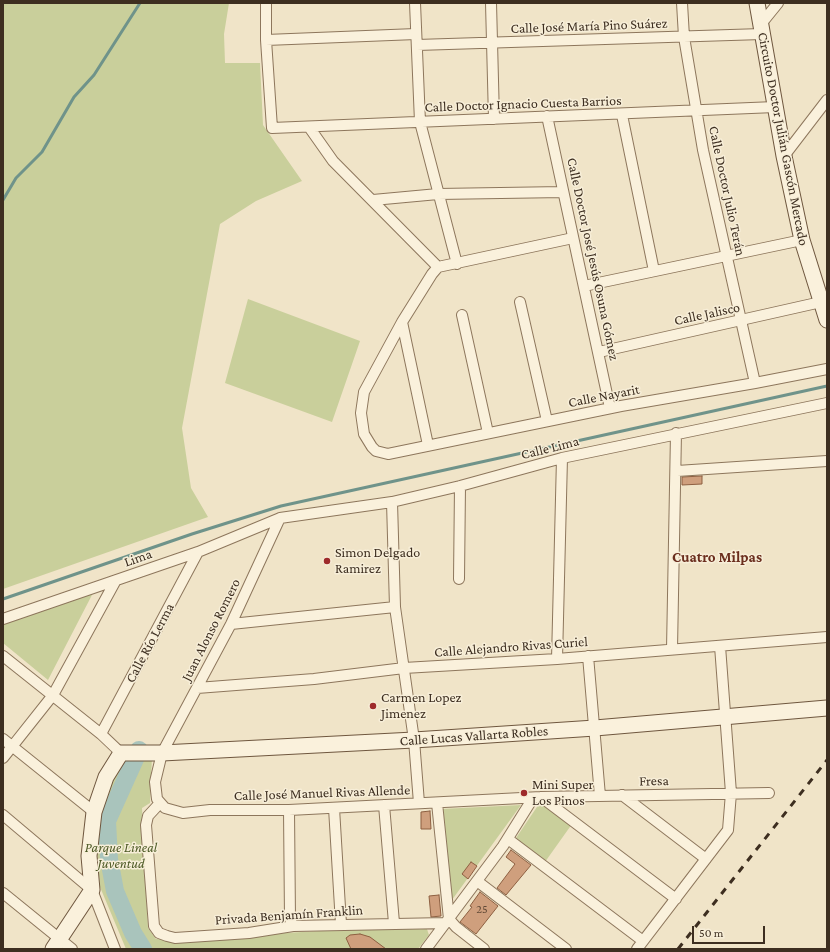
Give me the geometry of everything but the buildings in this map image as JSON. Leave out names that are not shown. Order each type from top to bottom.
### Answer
[{"type":"street","points":[[266,3],[266,40],[416,34]]},
{"type":"street","points":[[415,3],[420,122],[457,264]]},
{"type":"street","points":[[491,3],[494,119]]},
{"type":"street","name":"Calle Doctor Julio Terán","points":[[682,3],[684,37],[696,109],[726,256],[755,384]]},
{"type":"street","name":"Circuito Doctor Julián Gascón Mercado","points":[[757,3],[784,156],[802,240],[827,320]]},
{"type":"street","points":[[762,29],[778,3]]},
{"type":"street","name":"Calle José María Pino Suárez","points":[[417,46],[684,37],[762,29]]},
{"type":"street","name":"Calle Doctor Ignacio Cuesta Barrios","points":[[266,40],[272,128],[547,116],[622,115],[696,109],[775,107]]},
{"type":"street","points":[[784,156],[827,100]]},
{"type":"street","points":[[622,115],[654,271]]},
{"type":"street","name":"Calle Doctor José Jesús Osuna Gómez","points":[[547,116],[610,408]]},
{"type":"street","points":[[308,127],[333,160],[438,267]]},
{"type":"street","points":[[373,200],[438,194],[563,192]]},
{"type":"street","points":[[428,445],[402,322],[432,274],[438,267],[573,238]]},
{"type":"street","points":[[584,286],[802,240]]},
{"type":"street","points":[[520,302],[547,422]]},
{"type":"street","name":"Calle Jalisco","points":[[599,352],[821,302]]},
{"type":"street","points":[[462,315],[488,433]]},
{"type":"street","name":"Calle Nayarit","points":[[402,322],[364,392],[361,413],[364,434],[376,451],[388,454],[610,408],[755,384],[827,369]]},
{"type":"street","name":"Calle Lima","points":[[280,518],[392,502],[460,486],[562,458],[676,433],[827,403]]},
{"type":"street","points":[[672,650],[677,471],[676,433]]},
{"type":"street","points":[[558,659],[562,458]]},
{"type":"street","points":[[677,471],[827,461]]},
{"type":"street","points":[[459,579],[460,486]]},
{"type":"street","points":[[392,502],[395,607],[414,740],[419,803]]},
{"type":"street","name":"Lima","points":[[3,619],[198,552],[280,518]]},
{"type":"street","name":"Juan Alonso Romero","points":[[162,753],[231,624],[280,518]]},
{"type":"street","name":"Calle Río Lerma","points":[[101,734],[198,552]]},
{"type":"street","points":[[3,758],[53,695],[116,580]]},
{"type":"street","points":[[231,624],[395,607]]},
{"type":"street","name":"Calle Alejandro Rivas Curiel","points":[[197,688],[314,679],[404,668],[558,659],[827,637]]},
{"type":"street","points":[[508,839],[640,945],[728,830],[731,793],[720,646]]},
{"type":"street","points":[[3,656],[101,734],[121,753],[106,777],[94,812],[89,856],[92,890],[115,949]]},
{"type":"street","points":[[588,656],[600,796]]},
{"type":"street","name":"Calle Lucas Vallarta Robles","points":[[121,753],[162,753],[414,740],[595,728],[827,708]]},
{"type":"street","points":[[3,738],[94,812]]},
{"type":"street","points":[[160,803],[157,799],[155,782],[162,753]]},
{"type":"street","name":"Fresa","points":[[537,797],[769,792]]},
{"type":"street","points":[[622,795],[706,859]]},
{"type":"street","points":[[426,949],[508,839],[537,797],[676,899]]},
{"type":"street","name":"Calle José Manuel Rivas Allende","points":[[160,803],[165,808],[183,813],[210,810],[289,810],[334,808],[537,797]]},
{"type":"street","points":[[437,802],[448,921],[484,949]]},
{"type":"street","name":"Privada Benjamín Franklin","points":[[160,803],[148,816],[146,825],[154,926],[159,933],[175,938],[249,933],[293,926],[448,921]]},
{"type":"street","points":[[384,805],[394,922]]},
{"type":"street","points":[[334,808],[341,924]]},
{"type":"street","points":[[289,810],[290,919],[293,926]]},
{"type":"street","points":[[3,815],[92,890]]},
{"type":"street","points":[[477,880],[566,949]]},
{"type":"street","points":[[56,944],[92,890]]},
{"type":"street","points":[[3,893],[56,944],[72,949]]},
{"type":"green space","points":[[3,3],[229,3],[224,34],[225,63],[260,63],[263,125],[302,181],[256,201],[220,224],[182,428],[191,488],[208,517],[3,589]]},
{"type":"green space","points":[[248,299],[360,341],[332,422],[225,383]]},
{"type":"green space","points":[[93,593],[48,680],[3,643],[3,624]]},
{"type":"green space","name":"Parque Lineal Juventud","points":[[120,755],[152,756],[150,803],[142,808],[148,928],[156,939],[200,938],[421,925],[426,926],[429,935],[418,949],[126,949],[100,887],[97,853],[103,808]]},
{"type":"green space","points":[[541,801],[572,824],[545,862],[516,838]]},
{"type":"green space","points":[[521,805],[449,904],[441,809]]},
{"type":"waterway","points":[[3,200],[16,178],[42,152],[74,97],[94,75],[140,3]]},
{"type":"waterway","points":[[3,599],[192,534],[281,506],[827,386]]},
{"type":"waterway","points":[[139,750],[107,821],[109,859],[115,891],[133,933],[143,949]]},
{"type":"railway","points":[[678,949],[827,760]]},
{"type":"place","name":"Simon Delgado Ramirez","points":[[327,561]]},
{"type":"place","name":"Carmen Lopez Jimenez","points":[[373,706]]},
{"type":"place","name":"Mini Super Los Pinos","points":[[524,793]]},
{"type":"district","name":"Cuatro Milpas","points":[[717,557]]}]
